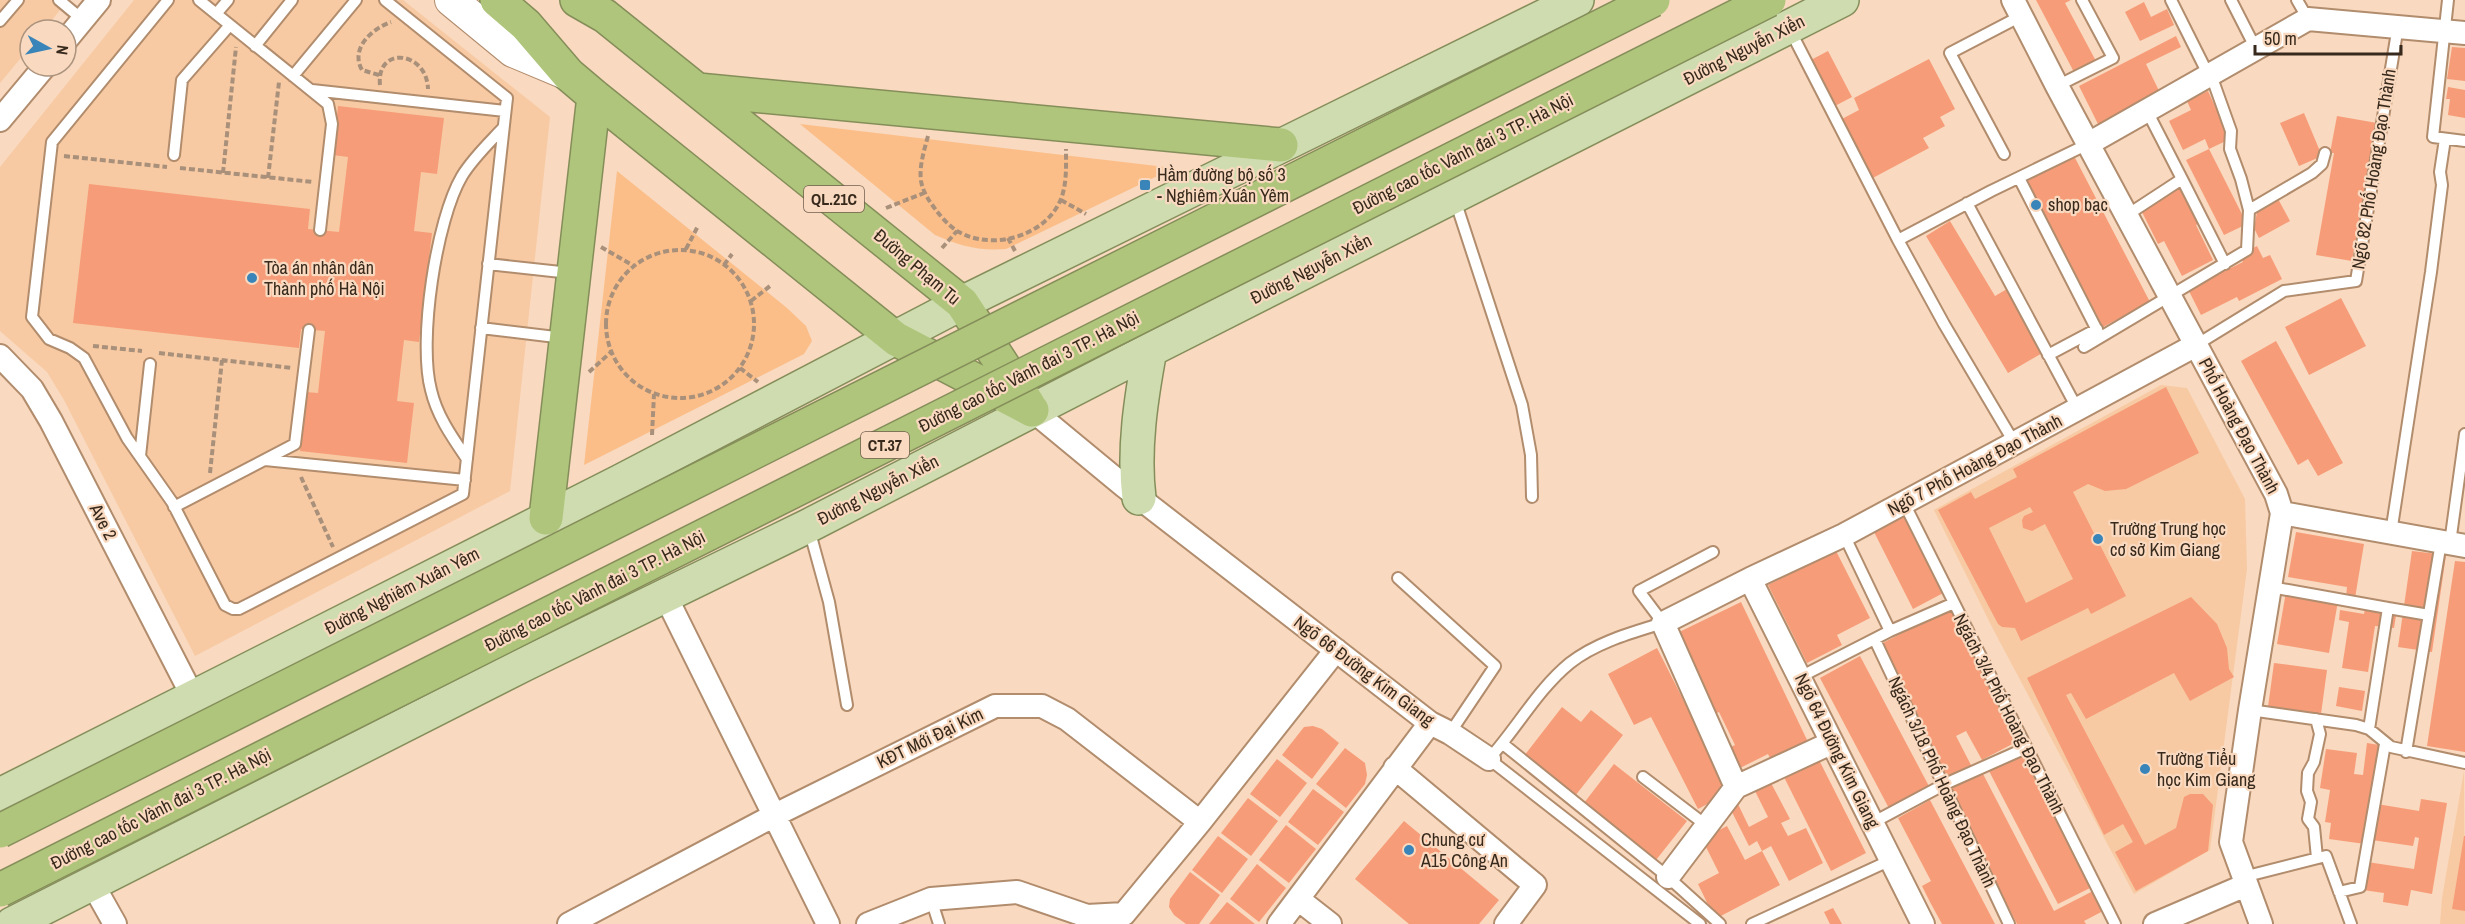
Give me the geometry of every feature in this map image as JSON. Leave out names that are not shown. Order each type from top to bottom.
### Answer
[{"type":"highway","points":[[497,0],[526,25],[568,74],[896,339],[1032,410]]},
{"type":"highway","name":"Đường Phạm Tu","points":[[577,0],[600,8],[698,90],[963,303],[1032,410]]},
{"type":"highway","points":[[0,831],[1653,0]]},
{"type":"highway","name":"Đường cao tốc Vành đai 3 TP. Hà Nội","points":[[0,890],[1769,0]]},
{"type":"highway","points":[[698,90],[1281,145]]},
{"type":"highway","points":[[546,518],[594,96]]},
{"type":"main road","points":[[451,0],[513,51],[568,74]]},
{"type":"main road","points":[[896,339],[963,303],[1577,0]]},
{"type":"main road","points":[[1465,55],[1510,62],[1636,0]]},
{"type":"main road","name":"Đường Nguyễn Xiển","points":[[794,533],[1842,0]]},
{"type":"main road","name":"Đường Nghiêm Xuân Yêm","points":[[0,795],[896,339]]},
{"type":"main road","points":[[1139,498],[1137,461],[1144,378],[1150,350]]},
{"type":"main road","points":[[12,924],[665,595],[794,533]]},
{"type":"street","points":[[78,26],[99,0]]},
{"type":"street","name":"Phố Hoàng Đạo Thành","points":[[2017,8],[2276,494],[2282,513],[2231,842],[2248,879],[2261,924]]},
{"type":"street","points":[[2088,144],[2256,49],[2302,10],[2397,26],[2454,31]]},
{"type":"street","points":[[0,120],[35,78]]},
{"type":"street","name":"Ngõ 7 Phố Hoàng Đạo Thành","points":[[1663,623],[1844,535],[2196,345]]},
{"type":"street","name":"Ave 2","points":[[0,356],[32,389],[51,421],[193,697]]},
{"type":"street","name":"Ngõ 66 Đường Kim Giang","points":[[1032,410],[1139,498],[1440,728],[1496,752]]},
{"type":"street","points":[[2282,513],[2452,544]]},
{"type":"street","name":"Ngõ 64 Đường Kim Giang","points":[[1750,579],[1923,924]]},
{"type":"street","points":[[665,595],[828,924]]},
{"type":"street","points":[[1663,623],[1736,788]]},
{"type":"street","points":[[868,924],[931,899],[1017,892],[1087,916],[1124,914],[1336,650]]},
{"type":"street","name":"KĐT Mới Đại Kim","points":[[569,924],[775,815],[995,706],[1042,706],[1067,719],[1200,822]]},
{"type":"street","points":[[1279,924],[1395,768],[1440,728]]},
{"type":"street","points":[[1668,877],[1736,788],[1831,743]]},
{"type":"street","points":[[1395,768],[1535,885],[1506,924]]},
{"type":"street","points":[[2155,924],[2248,879]]},
{"type":"street","points":[[92,883],[115,924]]},
{"type":"street","points":[[1298,899],[1330,924]]},
{"type":"lane","points":[[0,21],[18,0]]},
{"type":"lane","points":[[59,0],[83,20]]},
{"type":"lane","points":[[168,0],[52,142],[32,317],[49,339],[70,348],[84,358],[127,438],[174,507],[225,605],[232,609],[239,609],[463,494],[507,98],[386,0]]},
{"type":"lane","points":[[199,0],[328,104],[331,113],[321,230]]},
{"type":"lane","points":[[216,14],[228,0]]},
{"type":"lane","points":[[255,46],[292,0]]},
{"type":"lane","points":[[293,76],[356,0]]},
{"type":"lane","points":[[2057,86],[2113,58],[2082,0]]},
{"type":"lane","points":[[2048,355],[2170,297],[2247,250],[2249,210],[2230,149],[2231,131],[2210,75],[2171,0]]},
{"type":"lane","points":[[2231,0],[2256,49]]},
{"type":"lane","points":[[2448,0],[2454,31],[2433,137],[2465,141]]},
{"type":"lane","points":[[2004,154],[1950,53],[2017,8]]},
{"type":"lane","name":"Ngõ 82 Phố Hoàng Đạo Thành","points":[[2196,345],[2284,291],[2356,281],[2397,26]]},
{"type":"lane","points":[[1789,27],[1898,240],[1944,324],[2015,444]]},
{"type":"lane","points":[[174,155],[182,80],[233,28]]},
{"type":"lane","points":[[310,90],[506,111]]},
{"type":"lane","points":[[2147,111],[2225,264]]},
{"type":"lane","points":[[467,459],[441,420],[430,389],[427,328],[439,236],[447,206],[467,170],[503,127]]},
{"type":"lane","points":[[2391,533],[2431,272],[2445,139]]},
{"type":"lane","points":[[1898,240],[1967,203],[2088,144]]},
{"type":"lane","points":[[2249,210],[2312,173],[2322,164],[2325,153]]},
{"type":"lane","points":[[2019,178],[2098,333]]},
{"type":"lane","points":[[2127,215],[2182,179]]},
{"type":"lane","points":[[1454,197],[1522,405],[1531,455],[1532,497]]},
{"type":"lane","points":[[1967,203],[2078,410]]},
{"type":"lane","points":[[488,264],[573,274]]},
{"type":"lane","points":[[481,328],[566,338]]},
{"type":"lane","points":[[174,507],[295,444],[309,330]]},
{"type":"lane","points":[[2084,347],[2098,333]]},
{"type":"lane","points":[[140,456],[150,364]]},
{"type":"lane","points":[[2406,752],[2429,615],[2452,544],[2465,434]]},
{"type":"lane","points":[[265,460],[465,480]]},
{"type":"lane","name":"Ngách 3/4 Phố Hoàng Đạo Thành","points":[[1904,503],[2115,924]]},
{"type":"lane","points":[[794,533],[829,602],[847,705]]},
{"type":"lane","points":[[1844,535],[1890,631]]},
{"type":"lane","points":[[1713,552],[1639,591],[1663,623],[1617,637],[1570,663],[1544,690],[1496,752],[1668,877],[1720,924]]},
{"type":"lane","points":[[1398,578],[1495,666],[1440,728]]},
{"type":"lane","points":[[2271,587],[2429,615]]},
{"type":"lane","points":[[1800,677],[1890,631],[1954,603]]},
{"type":"lane","points":[[2369,729],[2388,608]]},
{"type":"lane","name":"Ngách 3/18 Phố Hoàng Đạo Thành","points":[[1875,640],[1945,784],[2009,924]]},
{"type":"lane","points":[[2250,710],[2369,729],[2385,744],[2406,752],[2465,763]]},
{"type":"lane","points":[[2316,719],[2320,734],[2314,762],[2308,773],[2307,791],[2311,802],[2308,819],[2314,827],[2317,858]]},
{"type":"lane","points":[[2339,892],[2360,887],[2385,744]]},
{"type":"lane","points":[[1872,823],[1945,784],[2026,748]]},
{"type":"lane","name":"Ngõ 66 Đường Kim Giang","points":[[1496,752],[1700,924]]},
{"type":"lane","points":[[1643,777],[1707,826]]},
{"type":"lane","points":[[2248,879],[2326,856],[2351,924]]},
{"type":"lane","points":[[1752,924],[1891,860]]},
{"type":"lane","points":[[931,899],[939,924]]},
{"type":"path","points":[[379,75],[362,70],[357,61],[359,51],[370,35],[384,25],[406,16]]},
{"type":"path","points":[[223,173],[233,28]]},
{"type":"path","points":[[383,98],[379,75],[382,67],[390,60],[400,57],[420,65],[428,84],[428,102]]},
{"type":"path","points":[[268,178],[281,66]]},
{"type":"path","points":[[929,133],[922,156],[921,180],[924,193],[942,218],[957,231],[985,240],[1008,238],[1039,226],[1050,215],[1060,200],[1066,179],[1066,147]]},
{"type":"path","points":[[51,155],[326,184]]},
{"type":"path","points":[[886,208],[924,193]]},
{"type":"path","points":[[1060,200],[1088,215]]},
{"type":"path","points":[[686,249],[698,226]]},
{"type":"path","points":[[942,248],[957,231]]},
{"type":"path","points":[[1008,238],[1015,251]]},
{"type":"path","points":[[599,246],[634,266]]},
{"type":"path","points":[[686,249],[709,256],[724,265],[743,286],[751,302],[753,336],[748,354],[740,368],[721,386],[700,396],[685,399],[654,394],[621,370],[611,352],[606,333],[607,313],[616,287],[634,266],[653,255],[686,249]]},
{"type":"path","points":[[724,265],[732,254]]},
{"type":"path","points":[[751,302],[770,286]]},
{"type":"path","points":[[599,312],[607,313]]},
{"type":"path","points":[[57,342],[304,369]]},
{"type":"path","points":[[583,378],[611,352]]},
{"type":"path","points":[[208,490],[222,360]]},
{"type":"path","points":[[740,368],[762,386]]},
{"type":"path","points":[[652,441],[654,394]]},
{"type":"path","points":[[294,463],[338,558]]},
{"type":"shaded area","points":[[0,0],[68,0],[54,18],[18,18],[18,61],[0,83]]},
{"type":"shaded area","points":[[134,0],[403,0],[550,117],[510,491],[195,656],[64,400],[47,372],[0,331],[0,167],[71,78],[78,78],[78,70]]},
{"type":"shaded area","points":[[800,124],[1174,168],[1006,249],[978,248],[961,245],[935,235]]},
{"type":"shaded area","points":[[617,171],[787,308],[806,326],[812,341],[804,354],[584,465]]},
{"type":"shaded area","points":[[2161,385],[2187,388],[2245,499],[2247,569],[2210,850],[2134,894],[1993,629],[1934,510]]},
{"type":"shaded area","points":[[2464,771],[2465,924],[2440,924],[2442,898]]},
{"type":"building","points":[[2036,0],[2071,0],[2065,3],[2097,63],[2075,74]]},
{"type":"building","points":[[2144,2],[2151,17],[2167,9],[2174,25],[2140,41],[2125,12]]},
{"type":"building","points":[[2176,36],[2181,47],[2146,64],[2163,99],[2101,130],[2079,86]]},
{"type":"building","points":[[2452,47],[2465,48],[2465,81],[2447,79]]},
{"type":"building","points":[[1828,51],[1852,97],[1833,107],[1809,61]]},
{"type":"building","points":[[1929,59],[1955,109],[1940,117],[1945,126],[1923,138],[1929,148],[1869,180],[1840,120],[1859,110],[1854,98]]},
{"type":"building","points":[[2448,87],[2465,90],[2465,118],[2448,115],[2450,99],[2446,99]]},
{"type":"building","points":[[2208,91],[2230,139],[2209,149],[2205,139],[2183,150],[2169,121],[2191,110],[2187,101]]},
{"type":"building","name":"Tòa án nhân dân Thành phố Hà Nội","points":[[338,106],[444,118],[437,174],[421,172],[414,231],[432,233],[419,342],[404,340],[397,401],[414,403],[407,463],[300,451],[306,392],[318,393],[325,331],[301,329],[299,348],[73,323],[89,184],[310,209],[308,229],[339,232],[348,157],[333,155]]},
{"type":"building","points":[[2304,113],[2322,156],[2299,166],[2280,123]]},
{"type":"building","points":[[2337,116],[2377,123],[2352,261],[2316,255],[2334,153],[2330,153]]},
{"type":"building","points":[[2209,149],[2247,224],[2224,235],[2186,160]]},
{"type":"building","points":[[2074,156],[2150,302],[2103,327],[2027,181]]},
{"type":"building","points":[[2183,186],[2201,222],[2196,225],[2213,260],[2182,276],[2164,241],[2158,244],[2140,208]]},
{"type":"building","points":[[2277,197],[2290,221],[2259,238],[2254,228],[2258,207]]},
{"type":"building","points":[[1950,221],[1995,296],[2007,289],[2044,352],[2008,373],[1926,236]]},
{"type":"building","points":[[2257,246],[2263,258],[2270,255],[2282,279],[2239,301],[2237,297],[2201,315],[2188,289],[2243,262],[2239,255]]},
{"type":"building","points":[[2341,298],[2366,346],[2309,375],[2285,327]]},
{"type":"building","points":[[2276,341],[2343,463],[2318,476],[2308,459],[2298,465],[2241,361]]},
{"type":"building","points":[[2166,387],[2199,453],[2126,489],[2105,491],[2088,484],[2073,492],[2126,596],[2091,614],[2088,608],[2021,641],[2015,628],[2002,627],[1998,624],[1938,510],[1971,492],[1975,499],[2017,477],[2013,469]],"holes":[[[2030,507],[2033,512],[2024,516],[2023,528],[2032,531],[2045,524],[2073,579],[2026,603],[1989,528]]]},
{"type":"building","points":[[1906,510],[1947,591],[1913,609],[1872,528]]},
{"type":"building","points":[[2296,532],[2364,544],[2355,598],[2346,597],[2347,587],[2288,577]]},
{"type":"building","points":[[1836,551],[1870,618],[1837,635],[1842,645],[1807,663],[1768,585]]},
{"type":"building","points":[[2412,551],[2446,555],[2432,652],[2398,647]]},
{"type":"building","points":[[2455,561],[2465,562],[2465,752],[2427,746]]},
{"type":"building","points":[[2287,586],[2339,595],[2329,653],[2277,644]]},
{"type":"building","points":[[2191,597],[2217,624],[2227,648],[2229,669],[2234,677],[2190,701],[2174,673],[2086,719],[2071,693],[2066,695],[2145,845],[2176,828],[2184,797],[2190,794],[2203,794],[2213,805],[2208,851],[2136,891],[2115,852],[2133,842],[2123,824],[2104,835],[2027,678]]},
{"type":"building","points":[[2367,599],[2398,603],[2394,628],[2375,626],[2368,672],[2342,668],[2349,622],[2339,620],[2340,610],[2364,614]]},
{"type":"building","points":[[1741,602],[1808,742],[1771,760],[1768,754],[1732,772],[1722,751],[1735,745],[1719,712],[1710,716],[1671,636]]},
{"type":"building","points":[[1950,608],[2018,741],[1982,760],[1966,731],[1956,736],[1972,767],[1948,779],[1879,645]]},
{"type":"building","points":[[1657,648],[1730,792],[1698,809],[1651,717],[1634,725],[1608,674]]},
{"type":"building","points":[[1860,656],[1931,790],[1891,812],[1820,678]]},
{"type":"building","points":[[2274,663],[2327,670],[2321,714],[2268,707]]},
{"type":"building","points":[[2339,687],[2365,691],[2362,711],[2336,706]]},
{"type":"building","points":[[1562,707],[1581,722],[1591,710],[1623,735],[1575,796],[1524,756]]},
{"type":"building","points":[[1313,726],[1322,729],[1339,743],[1312,779],[1282,755],[1304,727]]},
{"type":"building","points":[[2367,743],[2379,745],[2365,844],[2329,839],[2331,823],[2325,822],[2330,790],[2320,788],[2326,749],[2357,753],[2354,774],[2363,775]]},
{"type":"building","points":[[1345,748],[1365,763],[1367,775],[1365,784],[1346,808],[1316,784]]},
{"type":"building","points":[[2022,754],[2090,888],[2058,904],[1989,771]]},
{"type":"building","points":[[1818,758],[1866,853],[1831,871],[1783,775]]},
{"type":"building","points":[[1277,759],[1307,783],[1280,817],[1250,794]]},
{"type":"building","points":[[1614,764],[1687,821],[1656,860],[1584,803]]},
{"type":"building","points":[[1982,772],[2054,911],[2095,890],[2105,910],[2084,921],[2086,924],[2017,924],[1948,790]]},
{"type":"building","points":[[1771,783],[1790,819],[1781,823],[1788,836],[1806,828],[1823,863],[1789,881],[1771,846],[1762,851],[1757,841],[1749,846],[1729,806],[1737,802],[1749,827],[1768,817],[1755,791]]},
{"type":"building","points":[[1313,789],[1344,812],[1318,845],[1288,822]]},
{"type":"building","points":[[1248,798],[1278,821],[1251,856],[1221,833]]},
{"type":"building","points":[[2421,799],[2447,803],[2432,894],[2411,890],[2408,906],[2383,902],[2384,893],[2363,890],[2367,862],[2414,869],[2419,838],[2415,837],[2413,846],[2372,840],[2377,804],[2419,811]]},
{"type":"building","points":[[1930,800],[1995,924],[1942,924],[1930,902],[1922,886],[1931,881],[1898,818]]},
{"type":"building","name":"Chung cư A15 Công An","points":[[1404,821],[1499,900],[1479,924],[1409,924],[1355,879]]},
{"type":"building","points":[[1286,825],[1316,849],[1289,883],[1259,860]]},
{"type":"building","points":[[1727,826],[1745,860],[1762,851],[1780,885],[1715,919],[1698,884],[1719,873],[1702,839]]},
{"type":"building","points":[[1218,836],[1248,859],[1222,893],[1192,870]]},
{"type":"building","points":[[2465,836],[2465,911],[2452,909]]},
{"type":"building","points":[[1257,864],[1286,888],[1259,922],[1230,899]]},
{"type":"building","points":[[1190,872],[1220,895],[1199,924],[1186,924],[1174,915],[1169,907],[1170,899]]},
{"type":"building","points":[[1227,902],[1255,924],[1209,924]]},
{"type":"building","points":[[1833,908],[1842,924],[1830,924],[1824,912]]},
{"type":"place","name":"Hầm đường bộ số 3 - Nghiêm Xuân Yêm","points":[[1145,185]]},
{"type":"place","name":"shop bạc","points":[[2036,205]]},
{"type":"place","name":"Tòa án nhân dân Thành phố Hà Nội","points":[[252,278]]},
{"type":"place","name":"Trường Trung học cơ sở Kim Giang","points":[[2098,539]]},
{"type":"place","name":"Trường Tiểu học Kim Giang","points":[[2145,769]]},
{"type":"place","name":"Chung cư A15 Công An","points":[[1409,850]]}]
